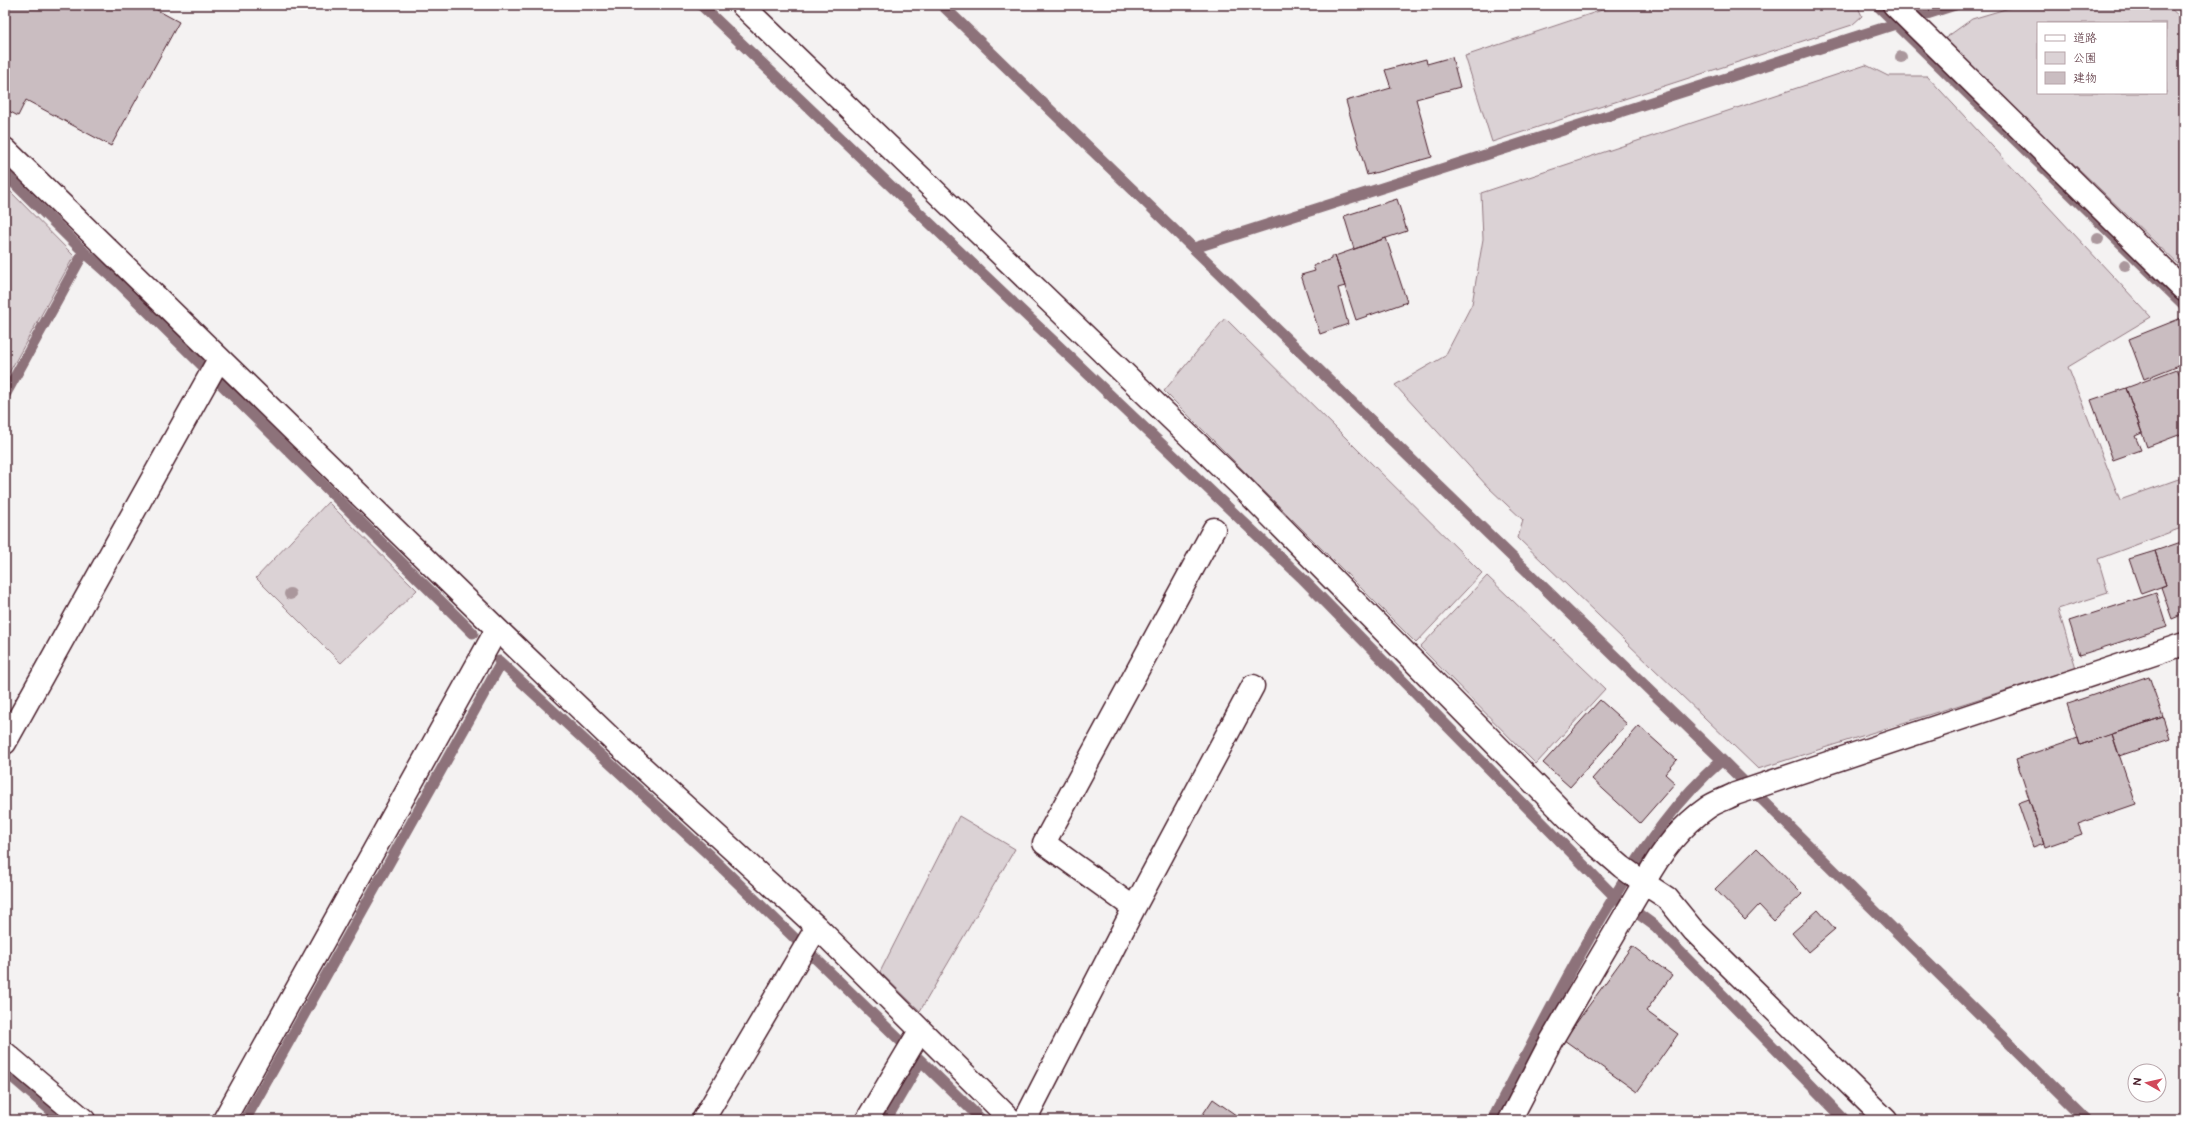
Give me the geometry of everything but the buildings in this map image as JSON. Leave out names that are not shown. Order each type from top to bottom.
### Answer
[{"type":"street","points":[[742,5],[1238,482],[1586,836],[1634,880],[1667,898],[1694,931],[1886,1120]]},
{"type":"street","points":[[1905,15],[2184,290]]},
{"type":"street","points":[[5,149],[214,369],[497,629],[815,931],[917,1035],[1011,1120]]},
{"type":"street","points":[[5,743],[214,369]]},
{"type":"street","points":[[1134,908],[1044,843],[1214,529]]},
{"type":"street","points":[[224,1120],[497,629]]},
{"type":"street","points":[[1510,1120],[1551,1041],[1620,922],[1634,880],[1655,863],[1678,835],[1708,807],[1735,794],[2184,644]]},
{"type":"street","points":[[1025,1120],[1134,908],[1253,686]]},
{"type":"street","points":[[703,1120],[815,931]]},
{"type":"street","points":[[867,1120],[917,1035]]},
{"type":"street","points":[[5,1052],[84,1120]]},
{"type":"green space","points":[[1617,5],[1857,5],[1862,16],[1852,25],[1492,142],[1465,56]]},
{"type":"green space","points":[[2019,5],[2167,5],[2184,21],[2184,270],[1944,39],[1972,19]]},
{"type":"green space","points":[[1866,65],[1888,76],[1927,76],[2151,317],[2068,367],[2120,500],[2184,477],[2184,527],[2098,559],[2108,593],[2058,609],[2076,668],[1758,769],[1518,538],[1523,520],[1488,487],[1395,385],[1445,356],[1472,304],[1483,239],[1481,193]]},
{"type":"green space","points":[[5,186],[74,256],[5,380]]},
{"type":"green space","points":[[1225,318],[1482,573],[1416,643],[1164,391]]},
{"type":"green space","points":[[328,502],[417,590],[341,663],[256,578]]},
{"type":"green space","points":[[1487,576],[1605,689],[1536,764],[1420,647]]},
{"type":"green space","points":[[959,816],[1015,849],[920,1011],[880,972]]},
{"type":"waterway","points":[[701,5],[1301,577],[1614,896],[1655,926],[1845,1120]]},
{"type":"waterway","points":[[942,5],[1722,760],[2087,1120]]},
{"type":"waterway","points":[[1877,5],[2184,305]]},
{"type":"waterway","points":[[1194,248],[1955,5]]},
{"type":"waterway","points":[[5,174],[84,252],[119,283],[473,633]]},
{"type":"waterway","points":[[5,395],[84,252]]},
{"type":"waterway","points":[[499,661],[708,854],[982,1120]]},
{"type":"waterway","points":[[245,1120],[501,663]]},
{"type":"waterway","points":[[1492,1120],[1566,979],[1597,924],[1626,878],[1676,807],[1722,760]]},
{"type":"waterway","points":[[886,1120],[920,1062]]},
{"type":"waterway","points":[[5,1071],[62,1120]]}]
